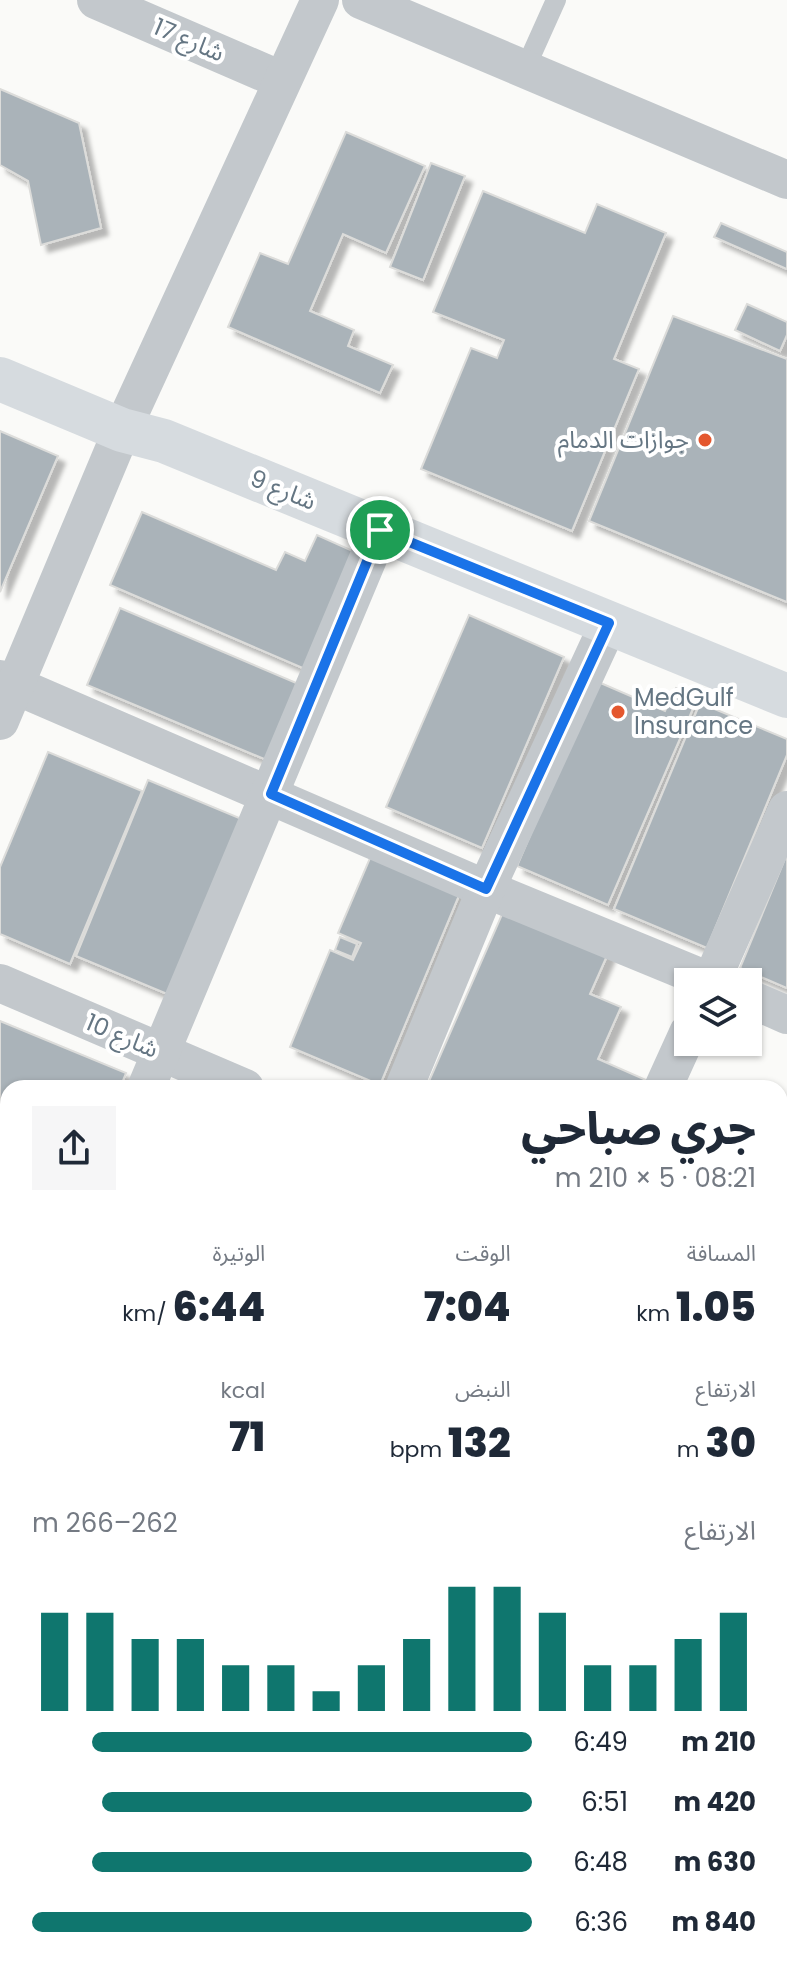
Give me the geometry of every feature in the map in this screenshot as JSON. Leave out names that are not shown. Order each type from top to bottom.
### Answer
[{"type":"street","name":"شارع 17","points":[[96,0],[281,80]]},
{"type":"street","points":[[0,721],[8,682],[320,0]]},
{"type":"street","points":[[361,0],[787,180]]},
{"type":"street","name":"شارع 9","points":[[0,379],[122,430],[164,441],[787,696]]},
{"type":"street","points":[[149,1080],[380,530]]},
{"type":"street","points":[[407,1080],[486,889],[609,623]]},
{"type":"street","points":[[8,682],[486,889],[678,968]]},
{"type":"street","points":[[718,968],[787,810]]},
{"type":"street","name":"شارع 10","points":[[0,983],[226,1080]]},
{"type":"street","points":[[762,1004],[787,1015]]},
{"type":"street","points":[[667,1080],[678,1056]]},
{"type":"lane","points":[[525,69],[556,0]]},
{"type":"building","points":[[0,89],[79,123],[101,228],[41,245],[28,181],[0,165]]},
{"type":"building","points":[[346,132],[425,166],[386,253],[343,234],[310,311],[354,330],[348,346],[393,365],[380,393],[228,327],[260,253],[288,264]]},
{"type":"building","points":[[431,163],[465,176],[423,280],[390,267]]},
{"type":"building","points":[[483,191],[585,233],[597,204],[666,233],[614,359],[639,369],[572,531],[421,469],[471,348],[497,358],[504,340],[433,312]]},
{"type":"building","points":[[721,223],[787,252],[787,269],[714,237]]},
{"type":"building","points":[[747,304],[787,322],[787,335],[780,351],[735,330]]},
{"type":"building","name":"جوازات الدمام","points":[[673,316],[787,359],[787,602],[589,521]]},
{"type":"building","points":[[0,431],[58,456],[0,592]]},
{"type":"building","points":[[142,512],[276,570],[285,552],[305,561],[317,535],[355,552],[305,669],[110,585]]},
{"type":"building","points":[[120,608],[301,685],[269,761],[87,685]]},
{"type":"building","points":[[469,615],[564,657],[482,848],[386,807]]},
{"type":"building","points":[[596,681],[665,711],[676,688],[698,697],[608,905],[517,866]]},
{"type":"building","points":[[700,703],[787,739],[787,755],[707,948],[614,909]]},
{"type":"building","points":[[48,752],[142,791],[70,964],[0,934],[0,867]]},
{"type":"building","points":[[148,780],[244,820],[172,996],[76,956]]},
{"type":"building","points":[[376,844],[465,881],[382,1080],[368,1080],[290,1047],[330,950],[353,960],[361,943],[338,933]]},
{"type":"building","points":[[787,854],[787,988],[762,977],[762,968],[740,968]]},
{"type":"building","points":[[507,903],[610,949],[590,994],[621,1007],[598,1059],[646,1080],[430,1080]]},
{"type":"building","points":[[340,937],[357,944],[352,957],[335,950]]},
{"type":"building","points":[[0,1021],[126,1073],[123,1080],[0,1080]]},
{"type":"place","name":"جوازات الدمام","points":[[705,440]]},
{"type":"place","name":"MedGulf Insurance","points":[[618,712]]},
{"type":"route","points":[[380,530],[609,623],[486,889],[271,794],[380,530]]}]
